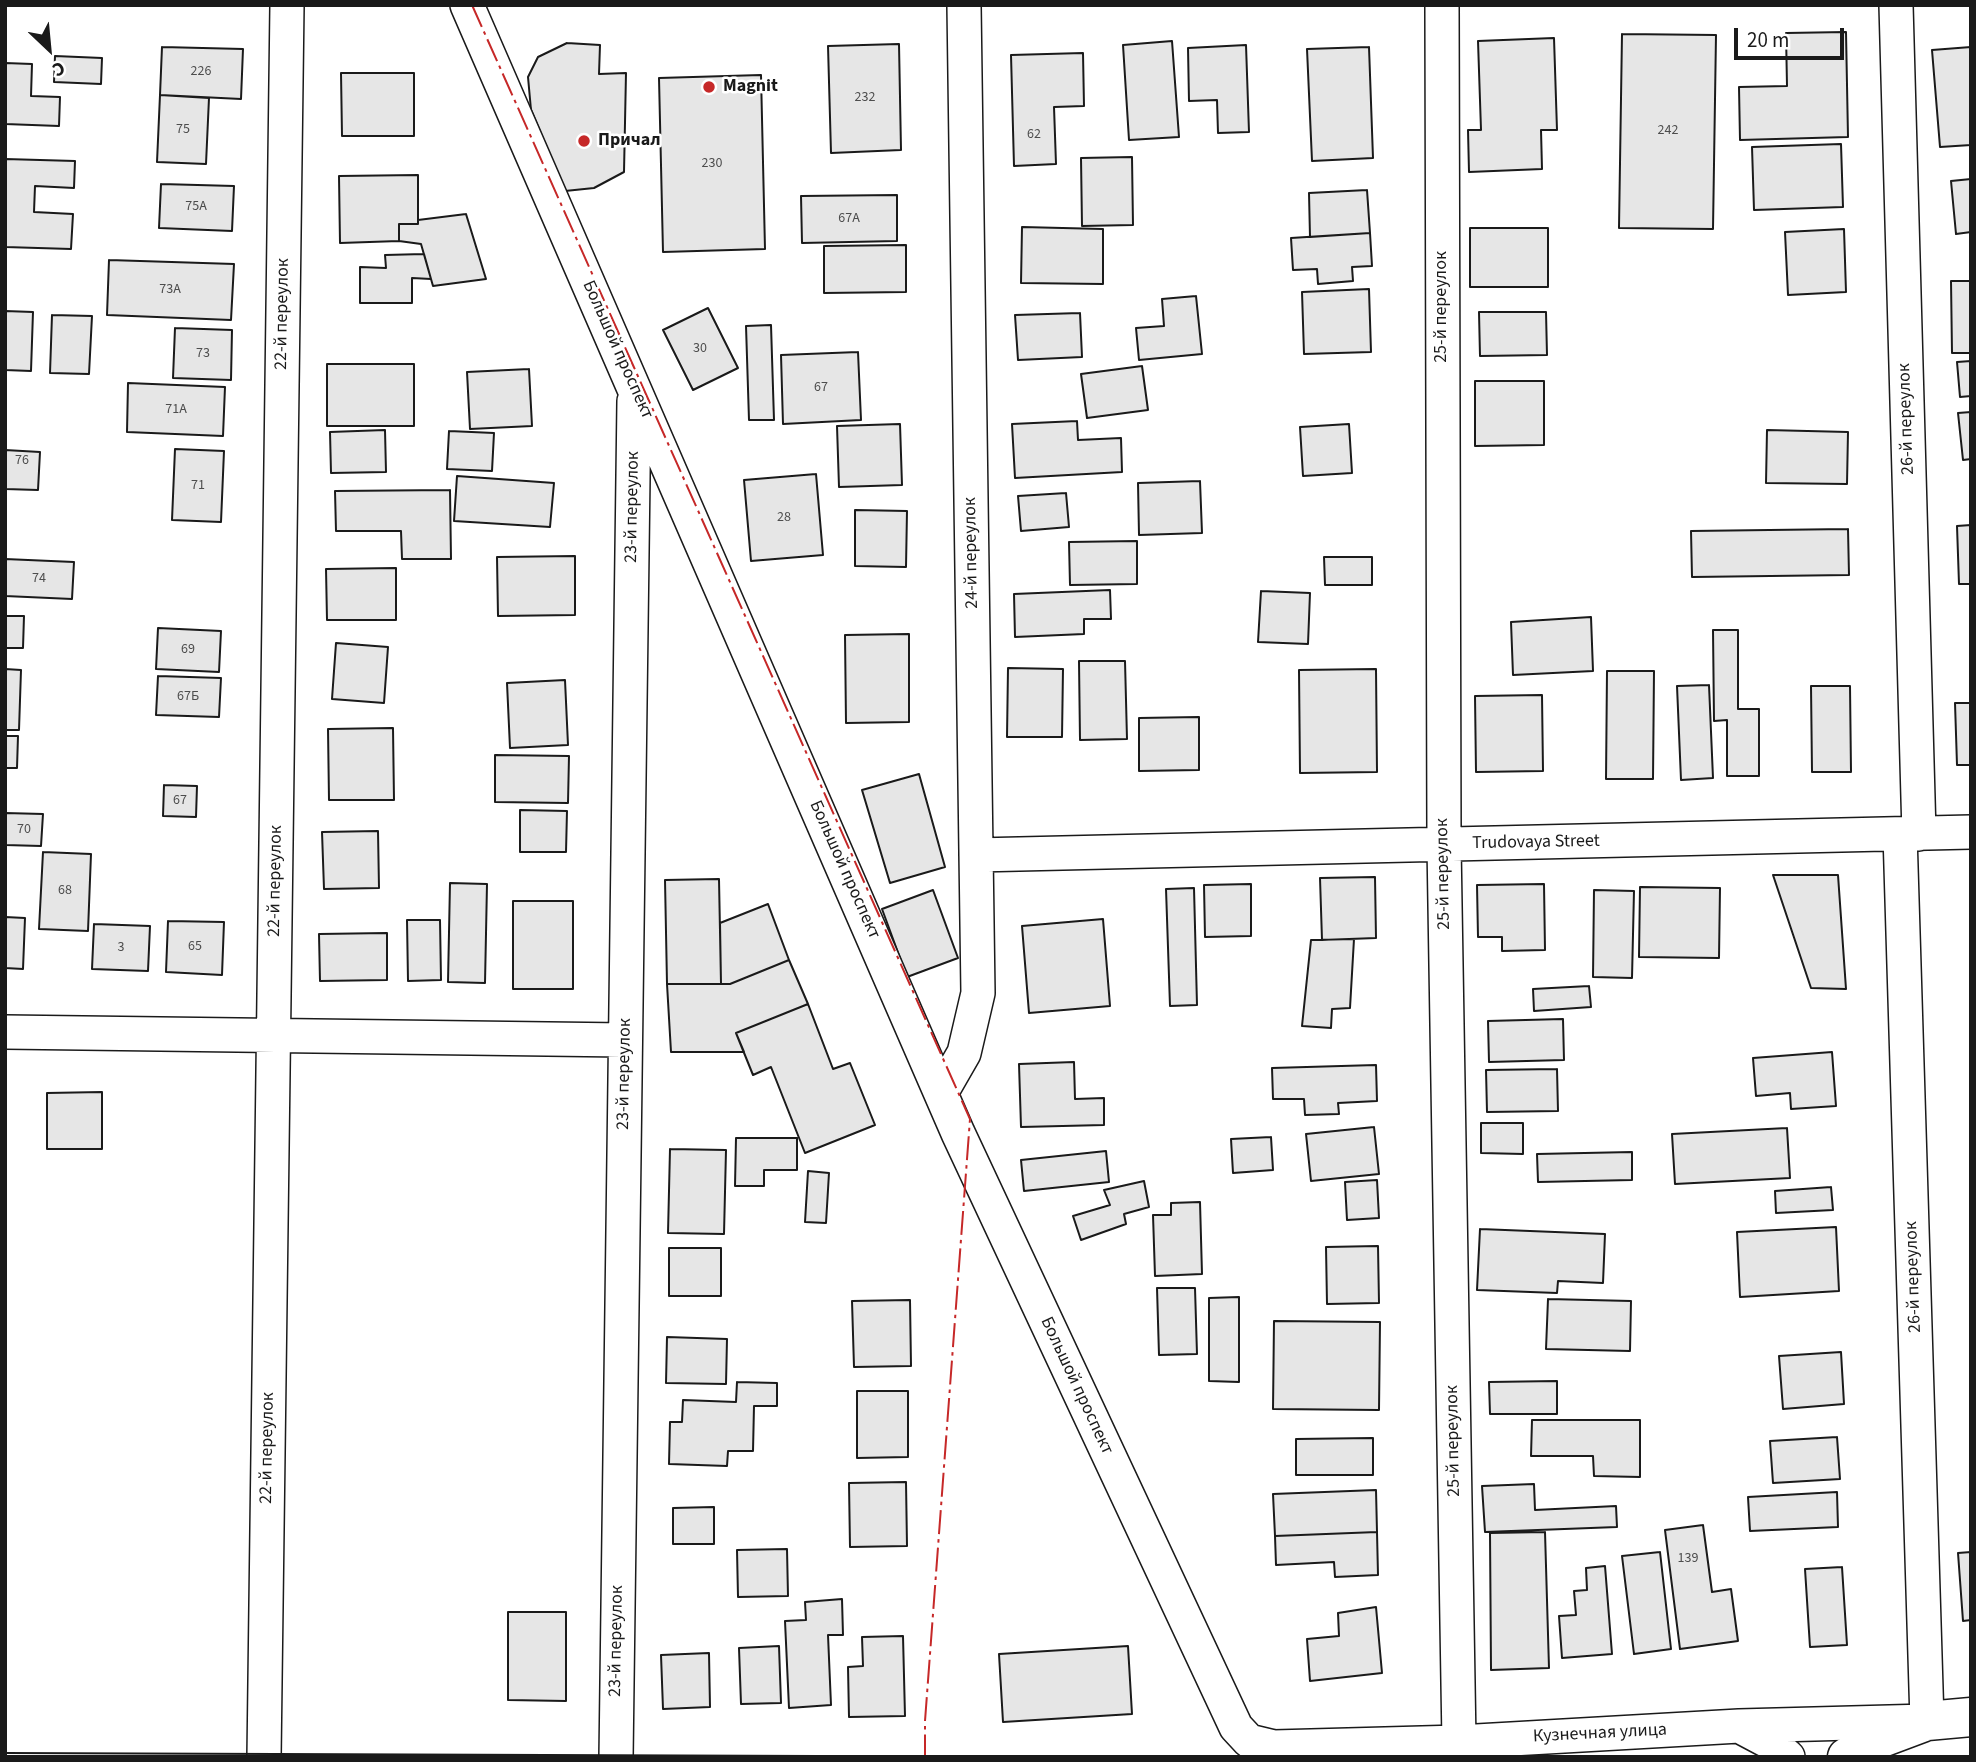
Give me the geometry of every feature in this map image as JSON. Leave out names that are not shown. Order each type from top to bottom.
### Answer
[{"type":"street","name":"22-й переулок","points":[[264,1757],[287,5]]},
{"type":"street","name":"Большой проспект","points":[[467,5],[958,1133],[1236,1727]]},
{"type":"street","name":"24-й переулок","points":[[941,1093],[964,1053],[978,993],[964,5]]},
{"type":"street","name":"25-й переулок","points":[[1442,5],[1444,845],[1459,1742]]},
{"type":"street","name":"26-й переулок","points":[[1896,5],[1927,1721]]},
{"type":"street","name":"23-й переулок","points":[[615,1757],[634,391]]},
{"type":"street","name":"Trudovaya Street","points":[[976,855],[1971,832]]},
{"type":"street","points":[[5,1032],[625,1040]]},
{"type":"street","name":"Кузнечная улица","points":[[1236,1727],[1249,1741],[1274,1747],[1459,1742],[1739,1726],[1927,1721],[1971,1717]]},
{"type":"street","points":[[1847,1757],[1879,1739],[1927,1721]]},
{"type":"street","points":[[1739,1726],[1773,1744],[1788,1757]]},
{"type":"building","points":[[1846,32],[1848,137],[1740,140],[1739,87],[1787,86],[1786,33]]},
{"type":"building","points":[[1622,34],[1716,35],[1713,229],[1619,228]]},
{"type":"building","points":[[1554,38],[1557,130],[1541,130],[1542,169],[1469,172],[1468,130],[1481,130],[1478,41]]},
{"type":"building","points":[[1172,41],[1179,137],[1129,140],[1123,45]]},
{"type":"building","name":"Причал","points":[[567,43],[600,45],[599,74],[626,73],[624,172],[594,188],[565,191],[531,110],[528,77],[538,57]]},
{"type":"building","points":[[899,44],[901,150],[831,153],[828,46]]},
{"type":"building","points":[[1246,45],[1249,132],[1218,133],[1217,100],[1189,101],[1188,48]]},
{"type":"building","points":[[162,47],[243,49],[241,99],[160,95]]},
{"type":"building","points":[[1369,47],[1373,158],[1312,161],[1307,49]]},
{"type":"building","points":[[1971,47],[1971,145],[1940,147],[1932,50]]},
{"type":"building","points":[[1083,53],[1084,106],[1054,107],[1056,164],[1014,166],[1011,55]]},
{"type":"building","points":[[55,56],[102,58],[101,84],[54,82]]},
{"type":"building","points":[[5,63],[32,64],[31,96],[60,97],[59,126],[5,124]]},
{"type":"building","points":[[341,73],[414,73],[414,136],[342,136]]},
{"type":"building","points":[[761,75],[765,249],[663,252],[659,78]]},
{"type":"building","points":[[160,95],[209,98],[206,164],[157,162]]},
{"type":"building","points":[[1841,144],[1843,207],[1754,210],[1752,147]]},
{"type":"building","points":[[1132,157],[1133,225],[1082,226],[1081,158]]},
{"type":"building","points":[[5,159],[75,161],[74,188],[35,186],[34,212],[73,214],[71,249],[5,247]]},
{"type":"building","points":[[418,175],[418,224],[399,224],[399,241],[340,243],[339,176]]},
{"type":"building","points":[[1971,179],[1971,232],[1956,234],[1951,181]]},
{"type":"building","points":[[161,184],[234,186],[232,231],[159,228]]},
{"type":"building","points":[[1367,190],[1370,233],[1310,237],[1309,193]]},
{"type":"building","points":[[897,195],[897,241],[802,243],[801,196]]},
{"type":"building","points":[[466,214],[486,279],[433,286],[421,244],[399,241],[399,224],[418,224],[418,220]]},
{"type":"building","points":[[1022,227],[1103,229],[1103,284],[1021,283]]},
{"type":"building","points":[[1470,228],[1548,228],[1548,287],[1470,287]]},
{"type":"building","points":[[1844,229],[1846,292],[1788,295],[1785,232]]},
{"type":"building","points":[[1370,233],[1372,266],[1352,267],[1353,281],[1318,284],[1317,269],[1293,270],[1291,238]]},
{"type":"building","points":[[906,245],[906,292],[824,293],[824,246]]},
{"type":"building","points":[[424,254],[431,279],[412,278],[412,303],[360,303],[360,267],[386,268],[385,255]]},
{"type":"building","points":[[109,260],[234,264],[231,320],[107,315]]},
{"type":"building","points":[[1951,281],[1971,281],[1971,353],[1952,353]]},
{"type":"building","points":[[1369,289],[1371,352],[1304,354],[1302,292]]},
{"type":"building","points":[[1196,296],[1202,354],[1139,360],[1136,328],[1164,326],[1162,299]]},
{"type":"building","points":[[708,308],[738,368],[693,390],[663,330]]},
{"type":"building","points":[[5,311],[33,312],[31,371],[5,370]]},
{"type":"building","points":[[1479,312],[1546,312],[1547,355],[1480,356]]},
{"type":"building","points":[[1080,313],[1082,357],[1018,360],[1015,315]]},
{"type":"building","points":[[52,315],[92,316],[89,374],[50,373]]},
{"type":"building","points":[[771,325],[774,420],[749,420],[746,326]]},
{"type":"building","points":[[175,328],[232,330],[231,380],[173,378]]},
{"type":"building","points":[[858,352],[861,420],[783,424],[781,355]]},
{"type":"building","points":[[1971,361],[1971,396],[1960,397],[1957,362]]},
{"type":"building","points":[[327,364],[414,364],[414,426],[327,426]]},
{"type":"building","points":[[1142,366],[1148,410],[1087,418],[1081,374]]},
{"type":"building","points":[[529,369],[532,426],[470,429],[467,372]]},
{"type":"building","points":[[1475,381],[1544,381],[1544,445],[1475,446]]},
{"type":"building","points":[[128,383],[225,387],[223,436],[127,432]]},
{"type":"building","points":[[1971,412],[1971,459],[1963,460],[1958,413]]},
{"type":"building","points":[[1077,421],[1078,440],[1121,438],[1122,472],[1015,478],[1012,424]]},
{"type":"building","points":[[900,424],[902,485],[839,487],[837,426]]},
{"type":"building","points":[[1349,424],[1352,473],[1303,476],[1300,427]]},
{"type":"building","points":[[385,430],[386,472],[331,473],[330,432]]},
{"type":"building","points":[[1767,430],[1848,432],[1847,484],[1766,483]]},
{"type":"building","points":[[449,431],[494,433],[492,471],[447,469]]},
{"type":"building","points":[[175,449],[224,451],[221,522],[172,520]]},
{"type":"building","points":[[5,450],[40,452],[38,490],[5,489]]},
{"type":"building","points":[[816,474],[823,555],[751,561],[744,480]]},
{"type":"building","points":[[457,476],[554,483],[550,527],[454,521]]},
{"type":"building","points":[[1200,481],[1202,533],[1139,535],[1138,483]]},
{"type":"building","points":[[450,490],[451,559],[402,559],[401,531],[336,531],[335,491]]},
{"type":"building","points":[[1066,493],[1069,527],[1021,531],[1018,496]]},
{"type":"building","points":[[855,510],[907,511],[906,567],[855,566]]},
{"type":"building","points":[[1971,525],[1971,584],[1959,584],[1957,526]]},
{"type":"building","points":[[1848,529],[1849,575],[1692,577],[1691,531]]},
{"type":"building","points":[[1137,541],[1137,584],[1070,585],[1069,542]]},
{"type":"building","points":[[575,556],[575,615],[498,616],[497,557]]},
{"type":"building","points":[[1324,557],[1372,557],[1372,585],[1325,585]]},
{"type":"building","points":[[5,559],[74,562],[72,599],[5,596]]},
{"type":"building","points":[[396,568],[396,620],[327,620],[326,569]]},
{"type":"building","points":[[1110,590],[1111,619],[1084,619],[1084,634],[1015,637],[1014,594]]},
{"type":"building","points":[[1261,591],[1310,593],[1308,644],[1258,642]]},
{"type":"building","points":[[5,616],[24,616],[23,648],[5,648]]},
{"type":"building","points":[[1591,617],[1593,671],[1513,675],[1511,622]]},
{"type":"building","points":[[158,628],[221,631],[219,672],[156,669]]},
{"type":"building","points":[[1713,630],[1738,630],[1738,709],[1759,709],[1759,776],[1727,776],[1727,720],[1714,721]]},
{"type":"building","points":[[909,634],[909,722],[846,723],[845,635]]},
{"type":"building","points":[[336,643],[388,647],[384,703],[332,699]]},
{"type":"building","points":[[1079,661],[1125,661],[1127,739],[1080,740]]},
{"type":"building","points":[[1008,668],[1063,669],[1062,737],[1007,737]]},
{"type":"building","points":[[5,669],[21,670],[19,730],[5,730]]},
{"type":"building","points":[[1376,669],[1377,772],[1300,773],[1299,670]]},
{"type":"building","points":[[1607,671],[1654,671],[1653,779],[1606,779]]},
{"type":"building","points":[[158,676],[221,678],[219,717],[156,715]]},
{"type":"building","points":[[565,680],[568,745],[510,748],[507,683]]},
{"type":"building","points":[[1709,685],[1713,778],[1681,780],[1677,686]]},
{"type":"building","points":[[1811,686],[1850,686],[1851,772],[1812,772]]},
{"type":"building","points":[[1542,695],[1543,771],[1476,772],[1475,696]]},
{"type":"building","points":[[1955,703],[1971,703],[1971,765],[1957,765]]},
{"type":"building","points":[[1199,717],[1199,770],[1139,771],[1139,718]]},
{"type":"building","points":[[393,728],[394,800],[329,800],[328,729]]},
{"type":"building","points":[[5,736],[18,736],[17,768],[5,768]]},
{"type":"building","points":[[495,755],[569,756],[568,803],[495,802]]},
{"type":"building","points":[[919,774],[945,867],[890,883],[862,790]]},
{"type":"building","points":[[164,785],[197,786],[196,817],[163,816]]},
{"type":"building","points":[[520,810],[567,811],[566,852],[520,852]]},
{"type":"building","points":[[5,813],[43,814],[41,846],[5,845]]},
{"type":"building","points":[[378,831],[379,888],[324,889],[322,832]]},
{"type":"building","points":[[43,852],[91,854],[88,931],[39,929]]},
{"type":"building","points":[[1773,875],[1838,875],[1846,989],[1811,988]]},
{"type":"building","points":[[1375,877],[1376,938],[1322,940],[1320,878]]},
{"type":"building","points":[[719,879],[721,984],[667,984],[665,880]]},
{"type":"building","points":[[450,883],[487,884],[485,983],[448,982]]},
{"type":"building","points":[[1251,884],[1251,936],[1205,937],[1204,885]]},
{"type":"building","points":[[1544,884],[1545,950],[1502,951],[1502,937],[1478,937],[1477,885]]},
{"type":"building","points":[[1640,887],[1720,888],[1719,958],[1639,957]]},
{"type":"building","points":[[1194,888],[1197,1005],[1170,1006],[1166,889]]},
{"type":"building","points":[[933,890],[958,958],[907,977],[882,909]]},
{"type":"building","points":[[1594,890],[1634,891],[1632,978],[1593,977]]},
{"type":"building","points":[[513,901],[573,901],[573,989],[513,989]]},
{"type":"building","points":[[768,904],[789,960],[730,984],[721,984],[720,923]]},
{"type":"building","points":[[5,917],[25,918],[23,969],[5,968]]},
{"type":"building","points":[[1103,919],[1110,1006],[1029,1013],[1022,926]]},
{"type":"building","points":[[407,920],[440,920],[441,980],[408,981]]},
{"type":"building","points":[[168,921],[224,922],[222,975],[166,972]]},
{"type":"building","points":[[94,924],[150,926],[148,971],[92,969]]},
{"type":"building","points":[[387,933],[387,980],[320,981],[319,934]]},
{"type":"building","points":[[1354,939],[1350,1008],[1332,1009],[1331,1028],[1302,1026],[1311,940]]},
{"type":"building","points":[[789,960],[808,1004],[736,1033],[744,1052],[671,1052],[667,984],[730,984]]},
{"type":"building","points":[[1589,986],[1591,1007],[1534,1011],[1533,989]]},
{"type":"building","points":[[808,1004],[833,1069],[850,1063],[875,1125],[805,1153],[771,1067],[753,1075],[736,1033]]},
{"type":"building","points":[[1563,1019],[1564,1060],[1489,1062],[1488,1021]]},
{"type":"building","points":[[1832,1052],[1836,1106],[1791,1109],[1790,1093],[1756,1096],[1753,1058]]},
{"type":"building","points":[[1074,1062],[1075,1099],[1104,1098],[1104,1125],[1021,1127],[1019,1064]]},
{"type":"building","points":[[1376,1065],[1377,1101],[1338,1103],[1339,1114],[1305,1115],[1304,1099],[1273,1099],[1272,1068]]},
{"type":"building","points":[[1557,1069],[1558,1111],[1487,1112],[1486,1070]]},
{"type":"building","points":[[102,1092],[102,1149],[47,1149],[47,1093]]},
{"type":"building","points":[[1481,1123],[1523,1123],[1523,1154],[1481,1153]]},
{"type":"building","points":[[1374,1127],[1379,1174],[1311,1181],[1306,1134]]},
{"type":"building","points":[[1787,1128],[1790,1178],[1675,1184],[1672,1134]]},
{"type":"building","points":[[1271,1137],[1273,1170],[1233,1173],[1231,1139]]},
{"type":"building","points":[[736,1138],[797,1138],[797,1170],[764,1170],[764,1186],[735,1186]]},
{"type":"building","points":[[670,1149],[726,1150],[724,1234],[668,1233]]},
{"type":"building","points":[[1106,1151],[1109,1182],[1024,1191],[1021,1160]]},
{"type":"building","points":[[1632,1152],[1632,1180],[1538,1182],[1537,1154]]},
{"type":"building","points":[[808,1171],[829,1173],[826,1223],[805,1222]]},
{"type":"building","points":[[1377,1180],[1379,1218],[1347,1220],[1345,1182]]},
{"type":"building","points":[[1144,1181],[1149,1207],[1124,1214],[1126,1224],[1081,1240],[1073,1216],[1110,1205],[1104,1190]]},
{"type":"building","points":[[1831,1187],[1833,1210],[1776,1213],[1775,1191]]},
{"type":"building","points":[[1200,1202],[1202,1274],[1155,1276],[1153,1215],[1171,1215],[1171,1203]]},
{"type":"building","points":[[1836,1227],[1839,1291],[1740,1297],[1737,1232]]},
{"type":"building","points":[[1480,1229],[1605,1234],[1603,1283],[1558,1281],[1557,1293],[1477,1290]]},
{"type":"building","points":[[1378,1246],[1379,1303],[1327,1304],[1326,1247]]},
{"type":"building","points":[[669,1248],[721,1248],[721,1296],[669,1296]]},
{"type":"building","points":[[1157,1288],[1195,1288],[1197,1354],[1159,1355]]},
{"type":"building","points":[[1239,1297],[1239,1382],[1209,1381],[1209,1298]]},
{"type":"building","points":[[1548,1299],[1631,1301],[1630,1351],[1546,1349]]},
{"type":"building","points":[[910,1300],[911,1366],[854,1367],[852,1301]]},
{"type":"building","points":[[1274,1321],[1380,1322],[1379,1410],[1273,1409]]},
{"type":"building","points":[[667,1337],[727,1339],[726,1384],[666,1383]]},
{"type":"building","points":[[1841,1352],[1844,1404],[1783,1409],[1779,1356]]},
{"type":"building","points":[[1557,1381],[1557,1414],[1490,1414],[1489,1382]]},
{"type":"building","points":[[737,1382],[777,1383],[777,1406],[754,1406],[753,1451],[728,1451],[727,1466],[669,1464],[670,1422],[682,1422],[683,1400],[736,1402]]},
{"type":"building","points":[[857,1391],[908,1391],[908,1457],[857,1458]]},
{"type":"building","points":[[1532,1420],[1640,1420],[1640,1477],[1594,1476],[1593,1456],[1531,1456]]},
{"type":"building","points":[[1837,1437],[1840,1479],[1773,1483],[1770,1441]]},
{"type":"building","points":[[1373,1438],[1373,1475],[1296,1475],[1296,1439]]},
{"type":"building","points":[[906,1482],[907,1546],[850,1547],[849,1483]]},
{"type":"building","points":[[1534,1484],[1535,1510],[1616,1506],[1617,1527],[1485,1532],[1482,1486]]},
{"type":"building","points":[[1376,1490],[1377,1532],[1275,1536],[1273,1494]]},
{"type":"building","points":[[1837,1492],[1838,1527],[1750,1531],[1748,1497]]},
{"type":"building","points":[[714,1507],[714,1544],[673,1544],[673,1508]]},
{"type":"building","points":[[1703,1525],[1712,1592],[1731,1589],[1738,1641],[1680,1649],[1665,1530]]},
{"type":"building","points":[[1377,1532],[1378,1575],[1335,1577],[1334,1562],[1276,1565],[1275,1536]]},
{"type":"building","points":[[1545,1532],[1549,1668],[1491,1670],[1490,1533]]},
{"type":"building","points":[[787,1549],[788,1596],[738,1597],[737,1550]]},
{"type":"building","points":[[1660,1552],[1671,1649],[1634,1654],[1622,1556]]},
{"type":"building","points":[[1971,1552],[1971,1620],[1963,1621],[1958,1553]]},
{"type":"building","points":[[1605,1566],[1612,1654],[1562,1658],[1559,1616],[1576,1615],[1574,1591],[1587,1590],[1586,1568]]},
{"type":"building","points":[[1842,1567],[1847,1645],[1810,1647],[1805,1569]]},
{"type":"building","points":[[842,1599],[843,1635],[828,1635],[831,1705],[789,1708],[785,1621],[806,1620],[805,1602]]},
{"type":"building","points":[[1376,1607],[1382,1673],[1310,1681],[1307,1639],[1339,1636],[1338,1613]]},
{"type":"building","points":[[508,1612],[566,1612],[566,1701],[508,1700]]},
{"type":"building","points":[[903,1636],[905,1716],[849,1717],[848,1667],[863,1666],[862,1637]]},
{"type":"building","points":[[779,1646],[781,1703],[741,1704],[739,1648]]},
{"type":"building","points":[[1128,1646],[1132,1714],[1003,1722],[999,1654]]},
{"type":"building","points":[[709,1653],[710,1707],[663,1709],[661,1655]]},
{"type":"tram line","points":[[5,1753],[1086,1757]]},
{"type":"power","points":[[472,5],[970,1119],[925,1721],[925,1757]]},
{"type":"place","name":"Magnit","points":[[709,87]]},
{"type":"place","name":"Причал","points":[[584,141]]}]
